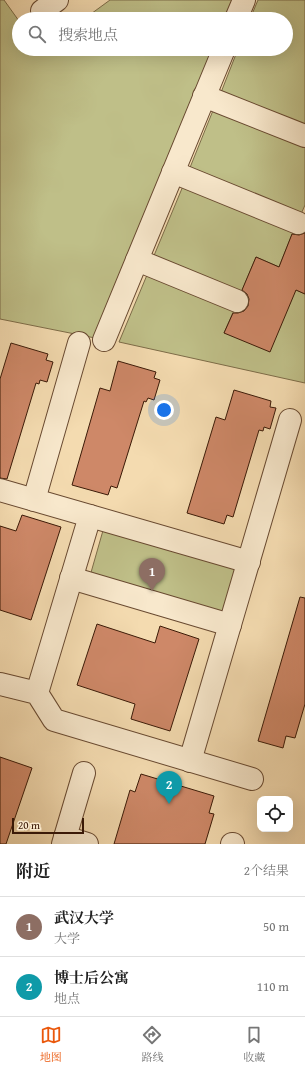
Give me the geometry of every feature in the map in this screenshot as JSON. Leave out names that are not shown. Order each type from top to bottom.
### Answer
[{"type":"lane","points":[[239,12],[244,0]]},
{"type":"lane","points":[[104,340],[221,56]]},
{"type":"lane","points":[[204,96],[305,136]]},
{"type":"lane","points":[[173,172],[298,223]]},
{"type":"lane","points":[[137,260],[237,301]]},
{"type":"lane","points":[[34,500],[79,343]]},
{"type":"lane","points":[[190,761],[290,420]]},
{"type":"lane","points":[[0,490],[249,562]]},
{"type":"lane","points":[[37,693],[90,516]]},
{"type":"lane","points":[[71,578],[230,625]]},
{"type":"lane","points":[[0,684],[37,693],[54,720],[252,779]]},
{"type":"lane","points":[[84,772],[64,841],[87,844]]},
{"type":"green space","points":[[0,0],[4,0],[13,12],[12,56],[213,56],[95,338],[0,319]]},
{"type":"green space","points":[[110,0],[234,0],[231,12],[94,12]]},
{"type":"green space","points":[[258,0],[305,0],[305,130],[220,95],[235,56],[293,56],[293,12],[253,12]]},
{"type":"green space","points":[[214,108],[305,145],[305,205],[301,214],[189,170]]},
{"type":"green space","points":[[183,186],[293,232],[279,267],[256,257],[241,293],[153,258]]},
{"type":"green space","points":[[147,275],[235,308],[224,333],[296,290],[305,294],[305,383],[119,342]]},
{"type":"green space","points":[[104,527],[239,566],[224,615],[90,576]]},
{"type":"building","points":[[305,233],[305,294],[296,290],[270,352],[224,333],[233,313],[244,311],[248,306],[249,299],[247,294],[242,290],[256,257],[279,267],[292,234],[299,235]]},
{"type":"building","points":[[11,343],[48,354],[46,360],[53,362],[47,382],[40,380],[39,384],[36,383],[7,479],[0,478],[0,379]]},
{"type":"building","points":[[118,361],[156,372],[154,378],[160,380],[154,400],[148,398],[146,402],[144,401],[117,488],[111,486],[108,495],[72,485],[100,388],[110,391]]},
{"type":"building","points":[[234,390],[271,401],[270,407],[276,408],[270,429],[264,427],[263,431],[259,430],[233,517],[227,515],[224,524],[187,513],[216,417],[225,420]]},
{"type":"building","points":[[22,515],[61,527],[31,620],[0,610],[0,526],[16,531]]},
{"type":"building","points":[[300,597],[305,598],[305,704],[295,738],[286,736],[283,748],[258,741]]},
{"type":"building","points":[[97,624],[155,643],[160,626],[199,639],[170,731],[131,719],[135,704],[77,685]]},
{"type":"building","points":[[0,757],[32,768],[6,844],[0,844]]},
{"type":"building","points":[[141,774],[214,796],[209,813],[214,814],[205,844],[114,844],[130,790],[135,792]]},
{"type":"place","name":"武汉大学","points":[[152,591]]},
{"type":"place","name":"博士后公寓","points":[[169,804]]}]
